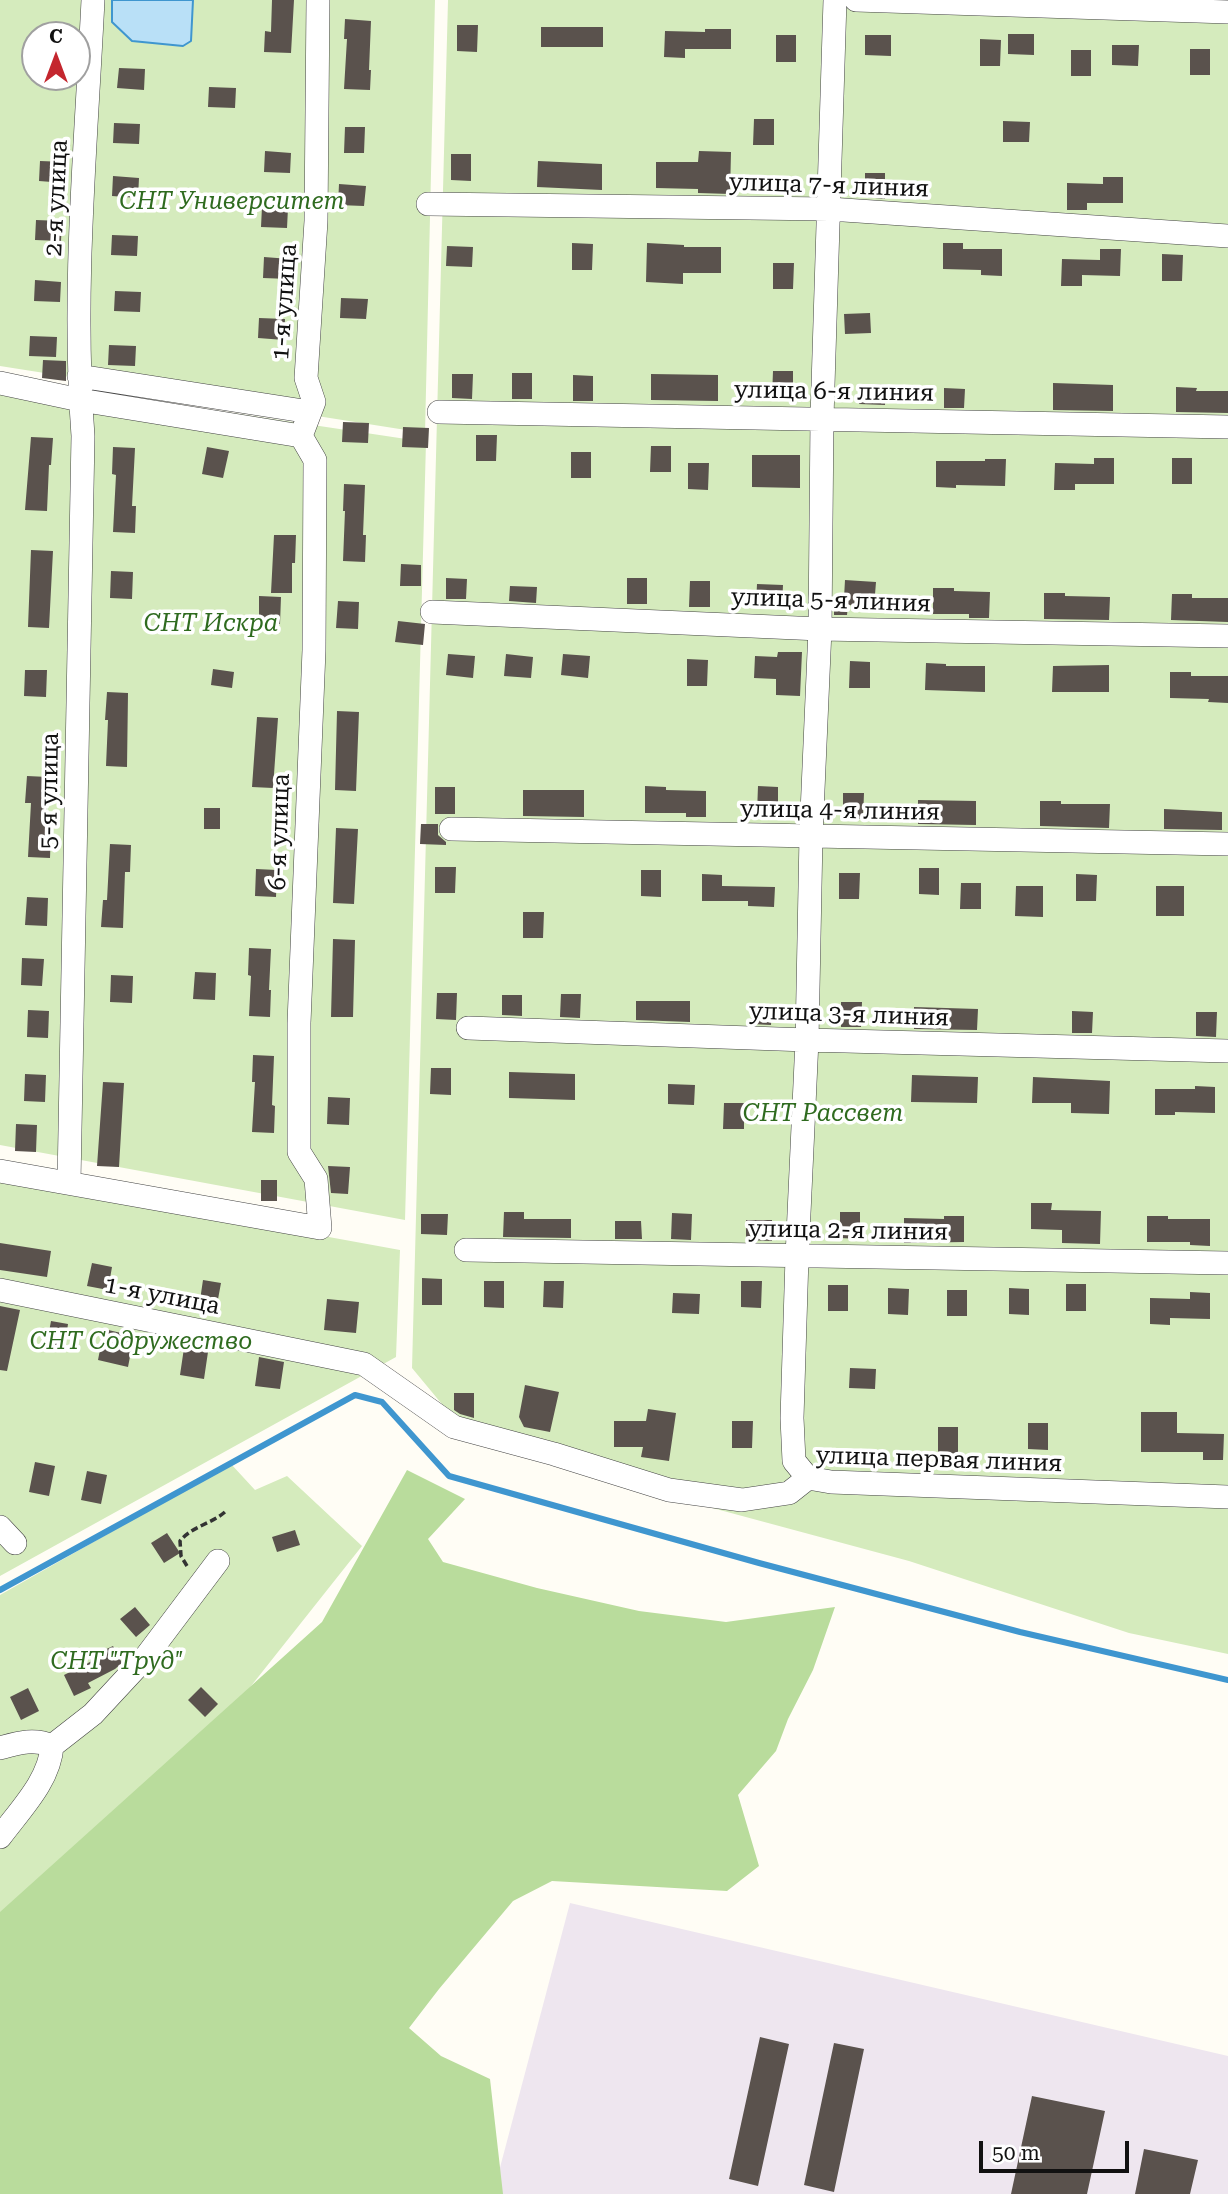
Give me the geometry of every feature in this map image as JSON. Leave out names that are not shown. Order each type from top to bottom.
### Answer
[{"type":"street","name":"2-я улица","points":[[80,400],[78,289],[93,0]]},
{"type":"street","name":"1-я улица","points":[[301,436],[314,402],[306,378],[316,221],[318,0]]},
{"type":"street","points":[[808,1478],[794,1461],[792,1429],[820,629],[822,418],[835,0]]},
{"type":"street","points":[[856,0],[1228,12]]},
{"type":"street","name":"улица 7-я линия","points":[[428,204],[829,209],[1228,236]]},
{"type":"street","points":[[79,376],[310,412]]},
{"type":"street","points":[[0,383],[80,400],[301,436]]},
{"type":"street","name":"5-я улица","points":[[69,1183],[83,450],[80,400]]},
{"type":"street","name":"улица 6-я линия","points":[[439,412],[1228,427]]},
{"type":"street","name":"6-я улица","points":[[69,1183],[320,1228],[316,1179],[299,1152],[299,1023],[314,650],[315,474],[315,460],[301,436]]},
{"type":"street","name":"улица 5-я линия","points":[[432,612],[820,629],[1228,636]]},
{"type":"street","name":"улица 4-я линия","points":[[451,829],[1228,844]]},
{"type":"street","name":"улица 3-я линия","points":[[468,1028],[1228,1051]]},
{"type":"street","points":[[0,1171],[69,1183]]},
{"type":"street","name":"улица 2-я линия","points":[[466,1250],[1228,1263]]},
{"type":"street","name":"1-я улица","points":[[0,1290],[364,1364],[454,1427]]},
{"type":"street","name":"улица первая линия","points":[[454,1427],[554,1454],[669,1490],[730,1499],[742,1500],[789,1493],[808,1478],[831,1482],[1228,1497]]},
{"type":"street","points":[[0,1836],[41,1778],[51,1760],[52,1746],[93,1714],[145,1658],[218,1561]]},
{"type":"street","points":[[0,1748],[42,1741],[52,1746]]},
{"type":"path","points":[[201,1584],[181,1556],[180,1541],[188,1532],[220,1517],[226,1511]]},
{"type":"shaded area","points":[[570,1903],[1228,2056],[1228,2194],[493,2194]]},
{"type":"green space","name":"СНТ Университет","points":[[0,0],[435,0],[425,433],[0,366]]},
{"type":"green space","name":"СНТ Рассвет","points":[[448,0],[1228,0],[1228,1654],[1129,1633],[909,1561],[475,1444],[412,1368]]},
{"type":"green space","name":"СНТ Искра","points":[[0,378],[426,442],[405,1220],[0,1145]]},
{"type":"green space","name":"СНТ Содружество","points":[[0,1177],[400,1250],[396,1357],[0,1576]]},
{"type":"green space","name":"СНТ \"Труд\"","points":[[231,1464],[255,1490],[287,1476],[362,1546],[213,1734],[0,1914],[0,1595]]},
{"type":"green space","points":[[407,1470],[465,1499],[428,1539],[443,1562],[537,1588],[639,1611],[726,1622],[835,1607],[813,1670],[788,1719],[776,1751],[738,1795],[759,1866],[727,1891],[552,1881],[513,1901],[439,1989],[409,2028],[441,2056],[490,2079],[503,2194],[0,2194],[0,1912],[322,1622]]},
{"type":"water","points":[[112,0],[193,0],[191,41],[183,46],[132,41],[112,22]]},
{"type":"building","points":[[272,0],[294,0],[291,53],[264,52],[265,31],[271,32]]},
{"type":"building","points":[[345,19],[371,21],[370,90],[344,89],[347,39],[344,39]]},
{"type":"building","points":[[457,25],[478,25],[477,52],[457,51]]},
{"type":"building","points":[[541,27],[603,27],[603,47],[541,47]]},
{"type":"building","points":[[705,29],[731,29],[731,49],[685,49],[685,58],[664,57],[665,31],[705,32]]},
{"type":"building","points":[[1008,34],[1034,34],[1034,55],[1008,54]]},
{"type":"building","points":[[776,35],[796,35],[796,62],[776,62]]},
{"type":"building","points":[[865,35],[891,35],[891,56],[865,55]]},
{"type":"building","points":[[980,39],[1001,40],[1000,66],[980,66]]},
{"type":"building","points":[[1112,45],[1139,45],[1138,66],[1112,65]]},
{"type":"building","points":[[1190,49],[1210,49],[1210,75],[1190,75]]},
{"type":"building","points":[[1071,50],[1091,50],[1091,76],[1071,76]]},
{"type":"building","points":[[119,68],[145,69],[144,90],[117,88]]},
{"type":"building","points":[[209,87],[236,88],[235,108],[208,107]]},
{"type":"building","points":[[754,119],[774,119],[774,145],[753,145]]},
{"type":"building","points":[[1003,121],[1030,122],[1029,142],[1003,142]]},
{"type":"building","points":[[114,123],[140,124],[139,144],[113,143]]},
{"type":"building","points":[[345,127],[365,127],[364,153],[344,153]]},
{"type":"building","points":[[265,151],[291,153],[290,173],[264,172]]},
{"type":"building","points":[[699,151],[731,152],[730,194],[698,193],[698,189],[656,188],[656,162],[698,162]]},
{"type":"building","points":[[451,154],[471,154],[471,181],[451,180]]},
{"type":"building","points":[[40,161],[66,162],[65,183],[39,181]]},
{"type":"building","points":[[538,161],[602,164],[602,190],[537,187]]},
{"type":"building","points":[[865,173],[885,173],[885,199],[865,197]]},
{"type":"building","points":[[113,176],[139,178],[138,198],[112,196]]},
{"type":"building","points":[[1103,177],[1123,177],[1123,203],[1087,203],[1087,210],[1067,210],[1067,183],[1103,184]]},
{"type":"building","points":[[339,184],[366,186],[364,206],[338,205]]},
{"type":"building","points":[[262,207],[288,208],[287,228],[261,227]]},
{"type":"building","points":[[36,220],[62,221],[61,241],[35,240]]},
{"type":"building","points":[[112,235],[138,236],[137,256],[111,255]]},
{"type":"building","points":[[572,243],[593,244],[592,270],[572,270]]},
{"type":"building","points":[[647,243],[721,247],[721,273],[683,273],[683,284],[646,282]]},
{"type":"building","points":[[943,243],[963,243],[963,249],[1002,249],[1002,276],[981,275],[981,270],[943,269]]},
{"type":"building","points":[[447,246],[473,247],[472,267],[446,266]]},
{"type":"building","points":[[1100,249],[1121,249],[1120,276],[1082,275],[1082,286],[1061,286],[1062,259],[1100,260]]},
{"type":"building","points":[[1162,254],[1183,255],[1182,281],[1162,281]]},
{"type":"building","points":[[264,257],[290,259],[289,279],[263,278]]},
{"type":"building","points":[[773,263],[794,263],[793,289],[773,289]]},
{"type":"building","points":[[35,280],[61,282],[60,302],[34,301]]},
{"type":"building","points":[[115,291],[141,292],[140,312],[114,311]]},
{"type":"building","points":[[341,298],[368,299],[366,319],[340,318]]},
{"type":"building","points":[[870,313],[871,333],[845,334],[844,314]]},
{"type":"building","points":[[259,318],[285,319],[284,340],[258,338]]},
{"type":"building","points":[[30,336],[57,337],[56,357],[29,356]]},
{"type":"building","points":[[109,345],[136,346],[135,366],[108,365]]},
{"type":"building","points":[[43,360],[66,361],[66,381],[42,378]]},
{"type":"building","points":[[773,371],[793,371],[793,398],[772,397]]},
{"type":"building","points":[[512,373],[532,373],[532,399],[512,399]]},
{"type":"building","points":[[452,374],[473,374],[472,399],[452,398]]},
{"type":"building","points":[[651,374],[718,375],[718,401],[651,400]]},
{"type":"building","points":[[573,375],[593,376],[593,401],[573,401]]},
{"type":"building","points":[[1053,383],[1113,385],[1113,411],[1053,410]]},
{"type":"building","points":[[860,384],[886,385],[885,405],[859,404]]},
{"type":"building","points":[[1176,387],[1197,388],[1196,391],[1228,391],[1228,413],[1176,412]]},
{"type":"building","points":[[944,388],[965,389],[964,408],[944,408]]},
{"type":"building","points":[[343,422],[369,423],[368,443],[342,442]]},
{"type":"building","points":[[403,427],[429,428],[428,448],[402,447]]},
{"type":"building","points":[[476,435],[497,435],[496,461],[476,461]]},
{"type":"building","points":[[31,437],[53,438],[47,511],[25,510]]},
{"type":"building","points":[[651,446],[671,446],[671,472],[650,472]]},
{"type":"building","points":[[113,447],[135,448],[132,506],[136,506],[135,533],[113,532],[116,475],[112,474]]},
{"type":"building","points":[[207,447],[229,451],[223,478],[202,474]]},
{"type":"building","points":[[571,452],[591,452],[591,478],[571,478]]},
{"type":"building","points":[[752,455],[800,455],[800,488],[752,487]]},
{"type":"building","points":[[1094,458],[1114,458],[1114,484],[1075,484],[1075,490],[1054,490],[1055,463],[1094,464]]},
{"type":"building","points":[[1172,458],[1192,458],[1192,484],[1172,484]]},
{"type":"building","points":[[1006,459],[1005,486],[936,487],[936,461]]},
{"type":"building","points":[[688,463],[709,463],[708,490],[688,489]]},
{"type":"building","points":[[344,484],[365,485],[365,562],[343,561]]},
{"type":"building","points":[[274,535],[296,535],[292,593],[271,593]]},
{"type":"building","points":[[31,550],[53,551],[49,628],[28,627]]},
{"type":"building","points":[[401,564],[421,565],[421,586],[400,586]]},
{"type":"building","points":[[111,571],[133,572],[132,599],[110,598]]},
{"type":"building","points":[[446,578],[467,579],[466,599],[446,599]]},
{"type":"building","points":[[627,578],[647,578],[647,604],[627,604]]},
{"type":"building","points":[[845,580],[876,582],[874,607],[848,605],[847,615],[834,615],[834,598],[844,598]]},
{"type":"building","points":[[690,581],[710,581],[710,607],[689,607]]},
{"type":"building","points":[[757,584],[783,585],[782,606],[756,604]]},
{"type":"building","points":[[510,586],[537,587],[536,603],[509,601]]},
{"type":"building","points":[[933,588],[990,592],[989,618],[969,618],[969,614],[933,614]]},
{"type":"building","points":[[1044,593],[1110,597],[1109,620],[1044,619]]},
{"type":"building","points":[[1172,594],[1192,594],[1192,598],[1228,598],[1228,622],[1171,620]]},
{"type":"building","points":[[259,596],[281,597],[280,624],[259,624]]},
{"type":"building","points":[[338,601],[359,602],[358,629],[336,628]]},
{"type":"building","points":[[398,621],[425,624],[423,645],[395,642]]},
{"type":"building","points":[[778,652],[802,652],[800,696],[776,695],[776,679],[754,678],[755,656],[777,657]]},
{"type":"building","points":[[448,654],[475,656],[473,678],[446,675]]},
{"type":"building","points":[[506,654],[533,657],[531,678],[504,676]]},
{"type":"building","points":[[563,654],[590,656],[588,678],[561,675]]},
{"type":"building","points":[[687,659],[708,660],[707,686],[687,686]]},
{"type":"building","points":[[850,661],[870,662],[870,688],[849,688]]},
{"type":"building","points":[[926,663],[985,666],[985,692],[925,690]]},
{"type":"building","points":[[1109,665],[1109,692],[1052,692],[1053,666]]},
{"type":"building","points":[[213,669],[234,672],[232,688],[211,685]]},
{"type":"building","points":[[25,670],[47,670],[46,697],[24,696]]},
{"type":"building","points":[[1170,672],[1191,672],[1191,676],[1228,676],[1228,703],[1208,702],[1209,699],[1170,698]]},
{"type":"building","points":[[107,692],[128,693],[127,767],[106,766]]},
{"type":"building","points":[[337,711],[359,712],[356,791],[335,790]]},
{"type":"building","points":[[257,717],[278,718],[273,788],[252,787]]},
{"type":"building","points":[[27,776],[48,777],[46,831],[51,831],[50,858],[28,857],[31,803],[25,803]]},
{"type":"building","points":[[645,786],[666,787],[666,790],[706,791],[706,817],[686,817],[686,813],[645,813]]},
{"type":"building","points":[[758,786],[778,787],[778,813],[757,813]]},
{"type":"building","points":[[435,787],[455,787],[455,814],[435,814]]},
{"type":"building","points":[[523,790],[584,790],[584,817],[523,816]]},
{"type":"building","points":[[843,793],[864,793],[863,819],[843,819]]},
{"type":"building","points":[[918,800],[976,801],[976,825],[918,824]]},
{"type":"building","points":[[1040,801],[1110,804],[1109,828],[1040,826]]},
{"type":"building","points":[[204,808],[220,808],[220,829],[204,829]]},
{"type":"building","points":[[1164,809],[1222,812],[1222,830],[1164,829]]},
{"type":"building","points":[[421,824],[438,824],[438,835],[446,845],[420,844]]},
{"type":"building","points":[[336,828],[358,829],[354,904],[333,903]]},
{"type":"building","points":[[110,844],[131,845],[130,872],[125,872],[123,928],[101,927],[103,900],[107,900]]},
{"type":"building","points":[[435,867],[456,867],[455,893],[435,893]]},
{"type":"building","points":[[919,868],[939,868],[939,895],[919,894]]},
{"type":"building","points":[[256,869],[277,870],[276,897],[255,896]]},
{"type":"building","points":[[641,870],[661,870],[661,897],[641,896]]},
{"type":"building","points":[[839,873],[860,873],[859,899],[839,899]]},
{"type":"building","points":[[702,874],[722,875],[722,886],[775,887],[774,907],[748,906],[748,901],[702,901]]},
{"type":"building","points":[[1076,874],[1097,875],[1096,901],[1076,901]]},
{"type":"building","points":[[961,883],[981,883],[981,909],[960,909]]},
{"type":"building","points":[[1016,886],[1043,886],[1043,917],[1015,916]]},
{"type":"building","points":[[1156,886],[1184,886],[1184,916],[1156,916]]},
{"type":"building","points":[[27,897],[48,898],[47,926],[25,925]]},
{"type":"building","points":[[523,912],[544,912],[543,938],[523,938]]},
{"type":"building","points":[[333,939],[355,940],[353,1017],[331,1017]]},
{"type":"building","points":[[249,948],[271,949],[270,1017],[249,1016]]},
{"type":"building","points":[[22,958],[44,959],[42,986],[21,985]]},
{"type":"building","points":[[195,972],[216,973],[215,1000],[193,999]]},
{"type":"building","points":[[111,975],[133,976],[132,1003],[110,1002]]},
{"type":"building","points":[[437,993],[457,993],[456,1020],[436,1019]]},
{"type":"building","points":[[561,994],[581,994],[580,1018],[560,1017]]},
{"type":"building","points":[[502,995],[522,995],[522,1016],[502,1015]]},
{"type":"building","points":[[636,1001],[690,1001],[690,1022],[636,1020]]},
{"type":"building","points":[[841,1002],[862,1002],[861,1027],[841,1027]]},
{"type":"building","points":[[751,1007],[772,1007],[771,1025],[751,1024]]},
{"type":"building","points":[[914,1007],[978,1009],[977,1030],[914,1029]]},
{"type":"building","points":[[28,1010],[49,1011],[48,1038],[27,1037]]},
{"type":"building","points":[[1072,1011],[1093,1012],[1092,1033],[1072,1033]]},
{"type":"building","points":[[1196,1012],[1217,1012],[1216,1037],[1196,1036]]},
{"type":"building","points":[[253,1055],[274,1056],[274,1133],[252,1132],[255,1082],[252,1082]]},
{"type":"building","points":[[431,1068],[451,1068],[451,1095],[430,1094]]},
{"type":"building","points":[[509,1072],[575,1074],[575,1100],[509,1098]]},
{"type":"building","points":[[25,1074],[46,1075],[45,1102],[24,1101]]},
{"type":"building","points":[[912,1075],[978,1077],[977,1103],[911,1102]]},
{"type":"building","points":[[1033,1077],[1110,1081],[1109,1114],[1071,1113],[1071,1103],[1032,1103]]},
{"type":"building","points":[[103,1082],[124,1083],[119,1167],[97,1166]]},
{"type":"building","points":[[668,1084],[695,1085],[694,1105],[668,1104]]},
{"type":"building","points":[[1195,1086],[1215,1087],[1215,1113],[1175,1112],[1175,1115],[1155,1115],[1155,1089],[1195,1089]]},
{"type":"building","points":[[328,1097],[350,1098],[349,1125],[327,1124]]},
{"type":"building","points":[[724,1103],[744,1103],[744,1129],[723,1129]]},
{"type":"building","points":[[16,1124],[37,1125],[36,1152],[15,1151]]},
{"type":"building","points":[[328,1166],[350,1167],[348,1194],[331,1193]]},
{"type":"building","points":[[261,1180],[277,1180],[277,1201],[261,1201]]},
{"type":"building","points":[[1031,1203],[1052,1203],[1051,1210],[1101,1211],[1100,1244],[1062,1243],[1062,1230],[1031,1229]]},
{"type":"building","points":[[504,1212],[524,1212],[524,1219],[571,1219],[571,1238],[503,1237]]},
{"type":"building","points":[[840,1212],[860,1212],[860,1239],[840,1238]]},
{"type":"building","points":[[672,1213],[692,1214],[691,1240],[671,1239]]},
{"type":"building","points":[[421,1214],[448,1214],[447,1235],[421,1234]]},
{"type":"building","points":[[944,1216],[964,1216],[964,1242],[904,1243],[904,1218],[944,1219]]},
{"type":"building","points":[[1147,1216],[1210,1219],[1210,1246],[1190,1245],[1190,1242],[1147,1242]]},
{"type":"building","points":[[746,1220],[772,1220],[772,1241],[746,1240]]},
{"type":"building","points":[[615,1221],[641,1221],[642,1239],[615,1239]]},
{"type":"building","points":[[0,1243],[51,1251],[47,1277],[0,1270]]},
{"type":"building","points":[[92,1263],[112,1267],[108,1290],[87,1286]]},
{"type":"building","points":[[422,1278],[442,1279],[442,1305],[422,1305]]},
{"type":"building","points":[[203,1280],[221,1283],[216,1310],[199,1307]]},
{"type":"building","points":[[484,1281],[504,1281],[504,1308],[484,1307]]},
{"type":"building","points":[[544,1281],[564,1281],[563,1308],[543,1307]]},
{"type":"building","points":[[741,1281],[762,1281],[761,1308],[741,1307]]},
{"type":"building","points":[[1066,1284],[1086,1284],[1086,1311],[1066,1311]]},
{"type":"building","points":[[828,1285],[848,1285],[848,1311],[828,1311]]},
{"type":"building","points":[[888,1288],[909,1289],[908,1315],[888,1314]]},
{"type":"building","points":[[1009,1288],[1029,1289],[1029,1315],[1009,1314]]},
{"type":"building","points":[[947,1290],[967,1290],[967,1316],[947,1316]]},
{"type":"building","points":[[1190,1292],[1210,1293],[1210,1319],[1170,1318],[1170,1325],[1150,1324],[1150,1298],[1190,1299]]},
{"type":"building","points":[[673,1293],[700,1294],[699,1314],[672,1313]]},
{"type":"building","points":[[327,1299],[359,1302],[356,1333],[324,1330]]},
{"type":"building","points":[[0,1306],[20,1310],[7,1371],[0,1370]]},
{"type":"building","points":[[51,1321],[68,1324],[64,1352],[46,1348]]},
{"type":"building","points":[[104,1329],[134,1336],[128,1367],[98,1360]]},
{"type":"building","points":[[184,1348],[208,1352],[204,1379],[180,1375]]},
{"type":"building","points":[[259,1357],[284,1362],[280,1389],[255,1386]]},
{"type":"building","points":[[850,1368],[876,1369],[875,1389],[849,1388]]},
{"type":"building","points":[[525,1385],[559,1392],[550,1432],[524,1427],[519,1417]]},
{"type":"building","points":[[454,1393],[474,1393],[474,1418],[454,1410]]},
{"type":"building","points":[[648,1409],[676,1413],[669,1461],[641,1457],[643,1447],[614,1447],[614,1421],[646,1421]]},
{"type":"building","points":[[1141,1412],[1177,1412],[1177,1433],[1224,1434],[1223,1460],[1203,1460],[1203,1452],[1141,1452]]},
{"type":"building","points":[[732,1421],[753,1421],[752,1448],[732,1448]]},
{"type":"building","points":[[1028,1423],[1048,1423],[1048,1450],[1028,1449]]},
{"type":"building","points":[[938,1427],[958,1427],[958,1454],[938,1453]]},
{"type":"building","points":[[35,1462],[55,1466],[49,1496],[29,1492]]},
{"type":"building","points":[[87,1471],[107,1475],[101,1504],[81,1500]]},
{"type":"building","points":[[295,1530],[300,1545],[277,1552],[272,1537]]},
{"type":"building","points":[[167,1533],[180,1553],[164,1563],[151,1543]]},
{"type":"building","points":[[135,1607],[150,1625],[136,1637],[120,1619]]},
{"type":"building","points":[[113,1646],[122,1663],[88,1683],[91,1688],[74,1696],[64,1675],[100,1657],[98,1653]]},
{"type":"building","points":[[201,1687],[218,1704],[205,1717],[188,1700]]},
{"type":"building","points":[[28,1688],[39,1711],[21,1720],[10,1697]]},
{"type":"building","points":[[760,2037],[789,2044],[758,2186],[729,2179]]},
{"type":"building","points":[[834,2043],[864,2049],[834,2192],[804,2185]]},
{"type":"building","points":[[1032,2096],[1105,2111],[1087,2194],[1011,2194]]},
{"type":"building","points":[[1144,2149],[1198,2160],[1190,2194],[1135,2194]]},
{"type":"waterway","points":[[0,1590],[355,1395],[382,1402],[449,1476],[759,1563],[1020,1632],[1228,1680]]}]
